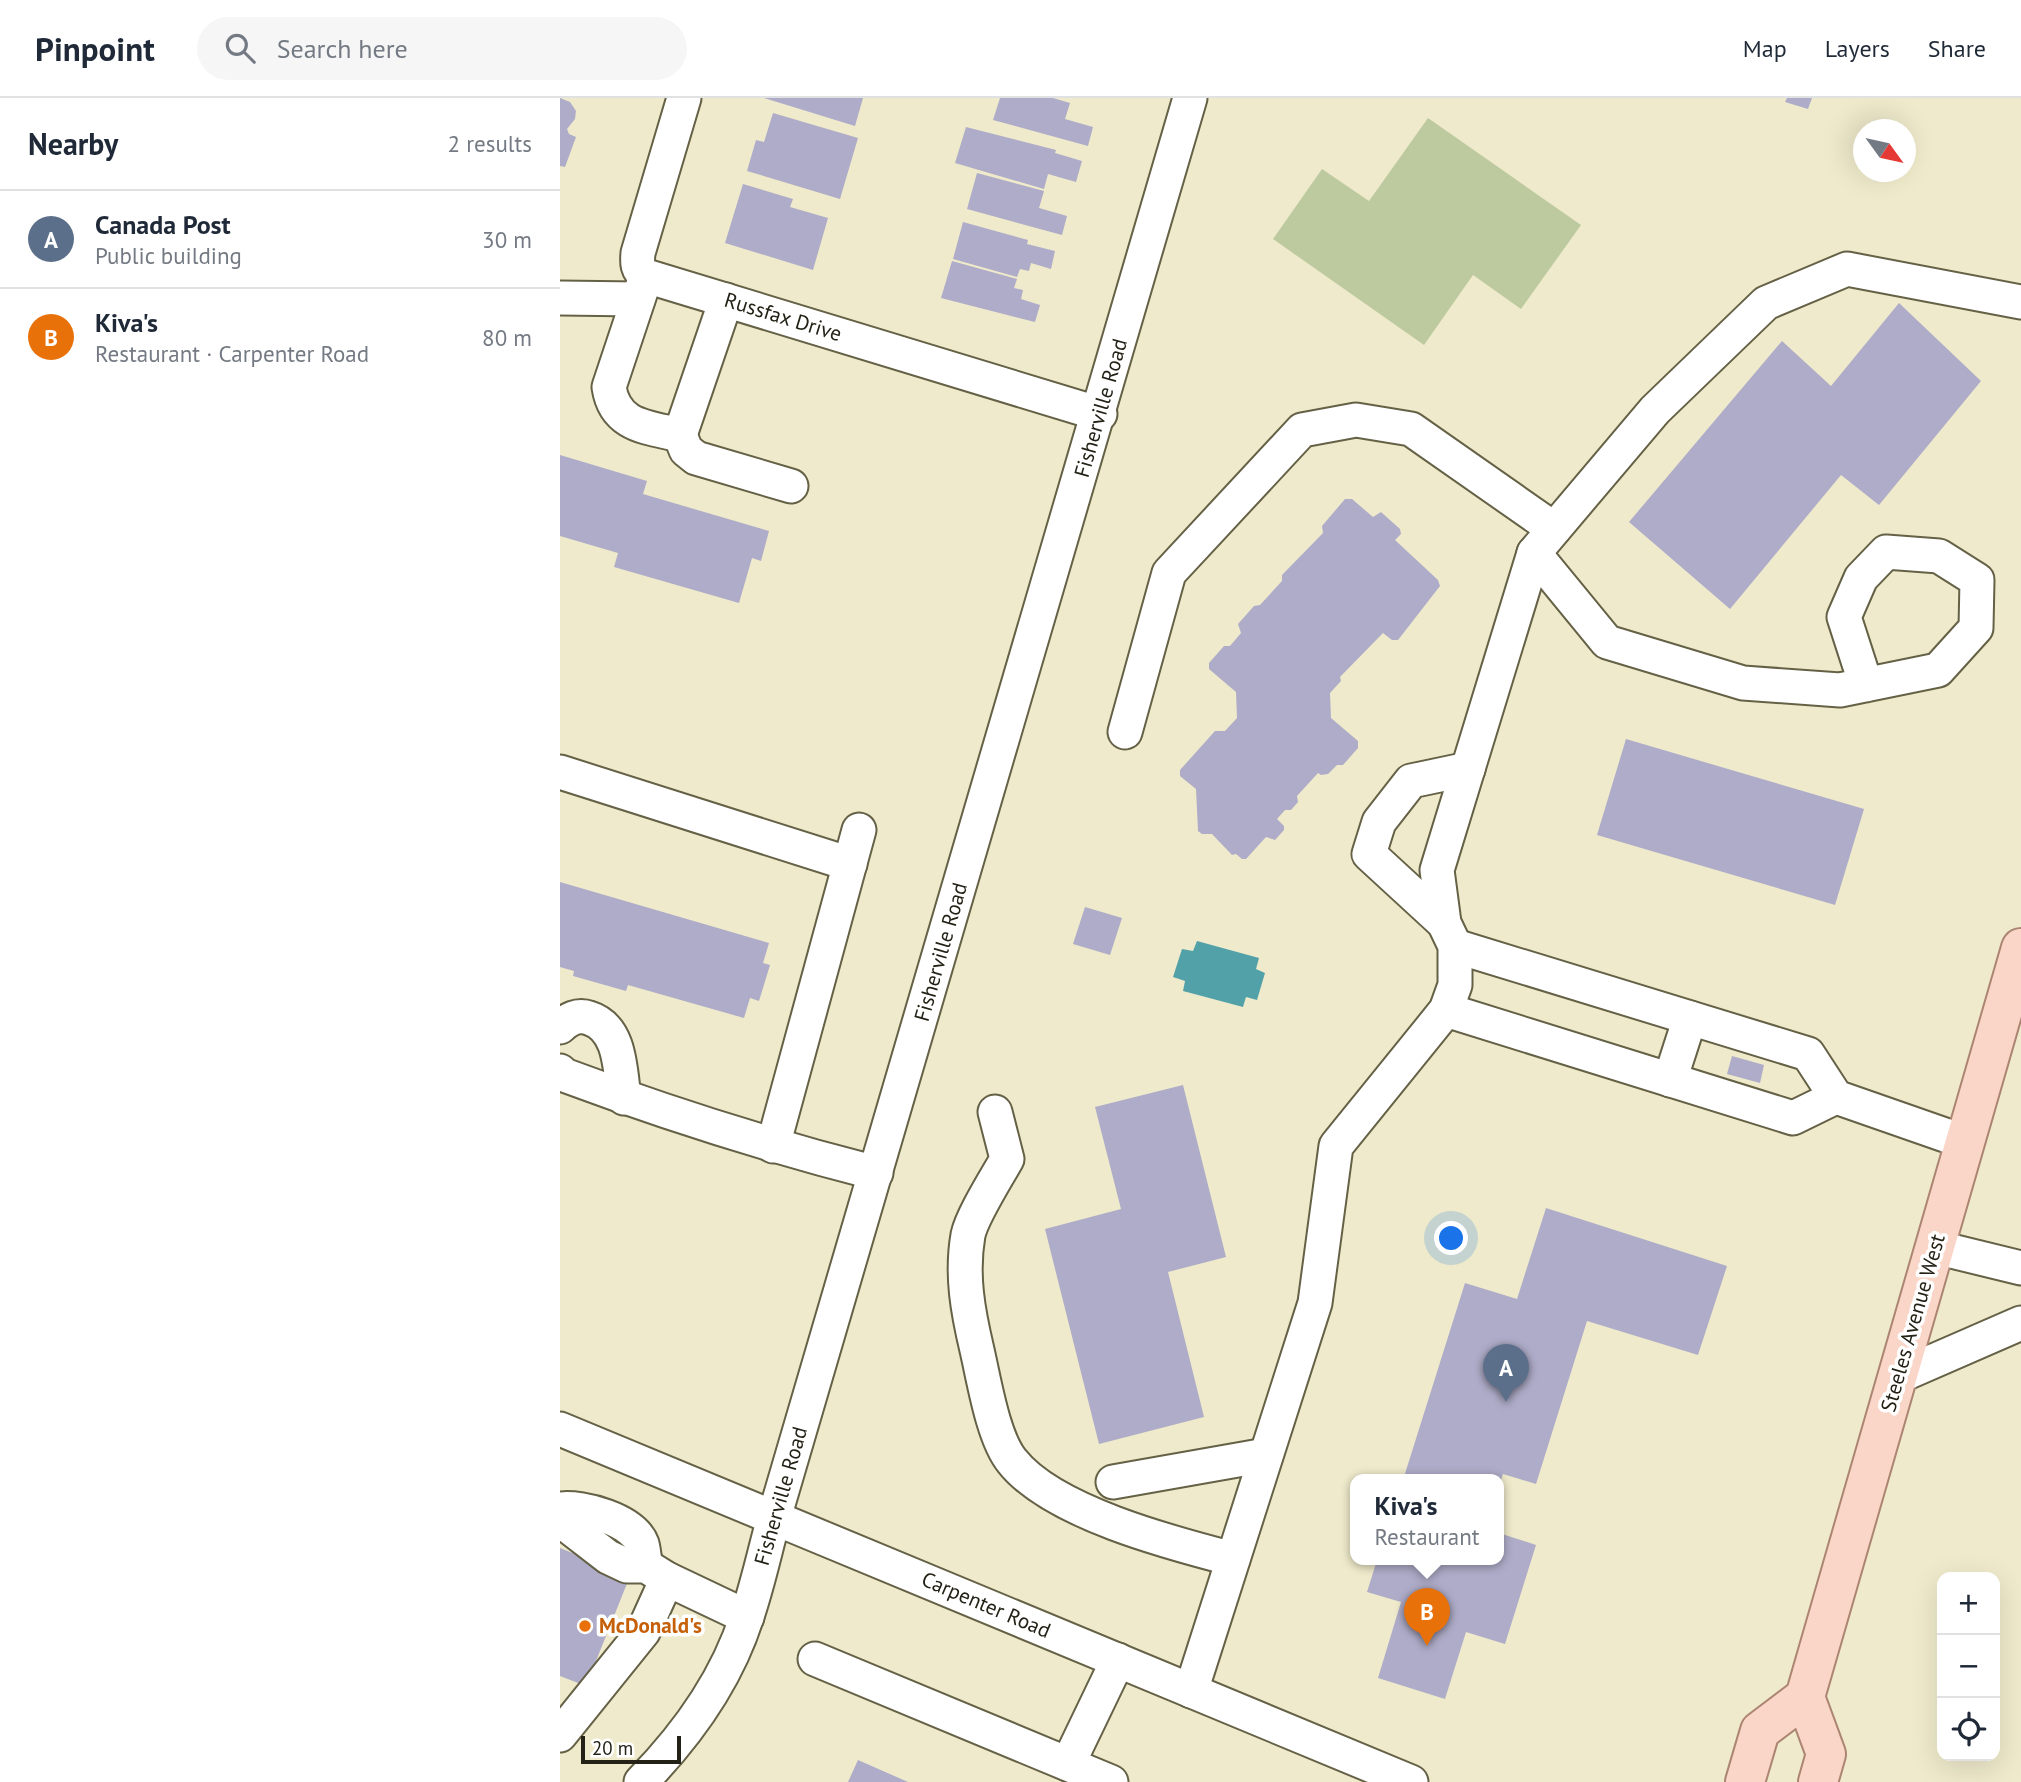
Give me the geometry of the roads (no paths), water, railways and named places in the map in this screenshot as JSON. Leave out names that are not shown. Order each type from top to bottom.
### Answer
[{"type":"main road","name":"Steeles Avenue West","points":[[1805,1697],[2021,948]]},
{"type":"main road","points":[[1745,1782],[1760,1731],[1805,1697],[1826,1754],[1818,1782]]},
{"type":"street","points":[[680,435],[631,422],[619,413],[611,400],[610,387],[642,288],[638,253],[684,98]]},
{"type":"street","name":"Fisherville Road","points":[[642,1782],[687,1731],[727,1664],[747,1617],[1190,98]]},
{"type":"street","points":[[1191,1691],[1315,1303],[1336,1146],[1446,1010],[1455,985],[1450,934],[1437,870],[1544,541],[1655,410],[1766,303],[1847,269],[2021,302]]},
{"type":"street","name":"Russfax Drive","points":[[560,298],[642,288],[726,300],[1100,414]]},
{"type":"street","points":[[726,300],[680,435],[686,450],[696,458],[791,486]]},
{"type":"street","points":[[1125,732],[1169,573],[1302,430],[1356,420],[1412,429],[1544,541],[1607,642],[1743,683],[1840,691],[1938,670],[1976,628],[1977,580],[1939,556],[1886,552],[1861,578],[1844,617],[1866,685]]},
{"type":"street","points":[[1468,769],[1411,781],[1379,822],[1369,855],[1450,934],[1690,1018],[1808,1054],[1836,1097],[1965,1142]]},
{"type":"street","points":[[560,772],[850,864]]},
{"type":"street","points":[[774,1146],[859,831]]},
{"type":"street","points":[[1446,1010],[1793,1118],[1836,1097]]},
{"type":"street","points":[[560,1027],[565,1021],[581,1015],[596,1020],[612,1035],[618,1054],[624,1098]]},
{"type":"street","points":[[1670,1080],[1690,1018]]},
{"type":"street","points":[[560,1071],[564,1075],[624,1098],[774,1146],[876,1173]]},
{"type":"street","points":[[995,1112],[1007,1159],[968,1233],[965,1295],[994,1423],[1011,1461],[1047,1492],[1080,1510],[1192,1549],[1233,1559]]},
{"type":"street","points":[[1935,1247],[2021,1268]]},
{"type":"street","points":[[1897,1377],[2021,1322]]},
{"type":"street","name":"Carpenter Road","points":[[560,1429],[1411,1782]]},
{"type":"street","points":[[1113,1482],[1266,1455]]},
{"type":"street","points":[[560,1509],[575,1507],[619,1522],[641,1542],[657,1573],[643,1632],[560,1735]]},
{"type":"street","points":[[560,1520],[608,1556],[627,1566],[657,1573],[747,1617]]},
{"type":"street","points":[[815,1659],[1111,1782]]},
{"type":"street","points":[[1068,1764],[1118,1660]]},
{"type":"water","points":[[1197,941],[1259,958],[1256,969],[1265,973],[1257,1000],[1246,997],[1243,1007],[1183,991],[1185,981],[1173,977],[1182,949],[1193,951]]},
{"type":"place","name":"Canada Post","points":[[1506,1402]]},
{"type":"place","name":"McDonald's","points":[[585,1626]]},
{"type":"place","name":"Kiva's","points":[[1427,1646]]}]
